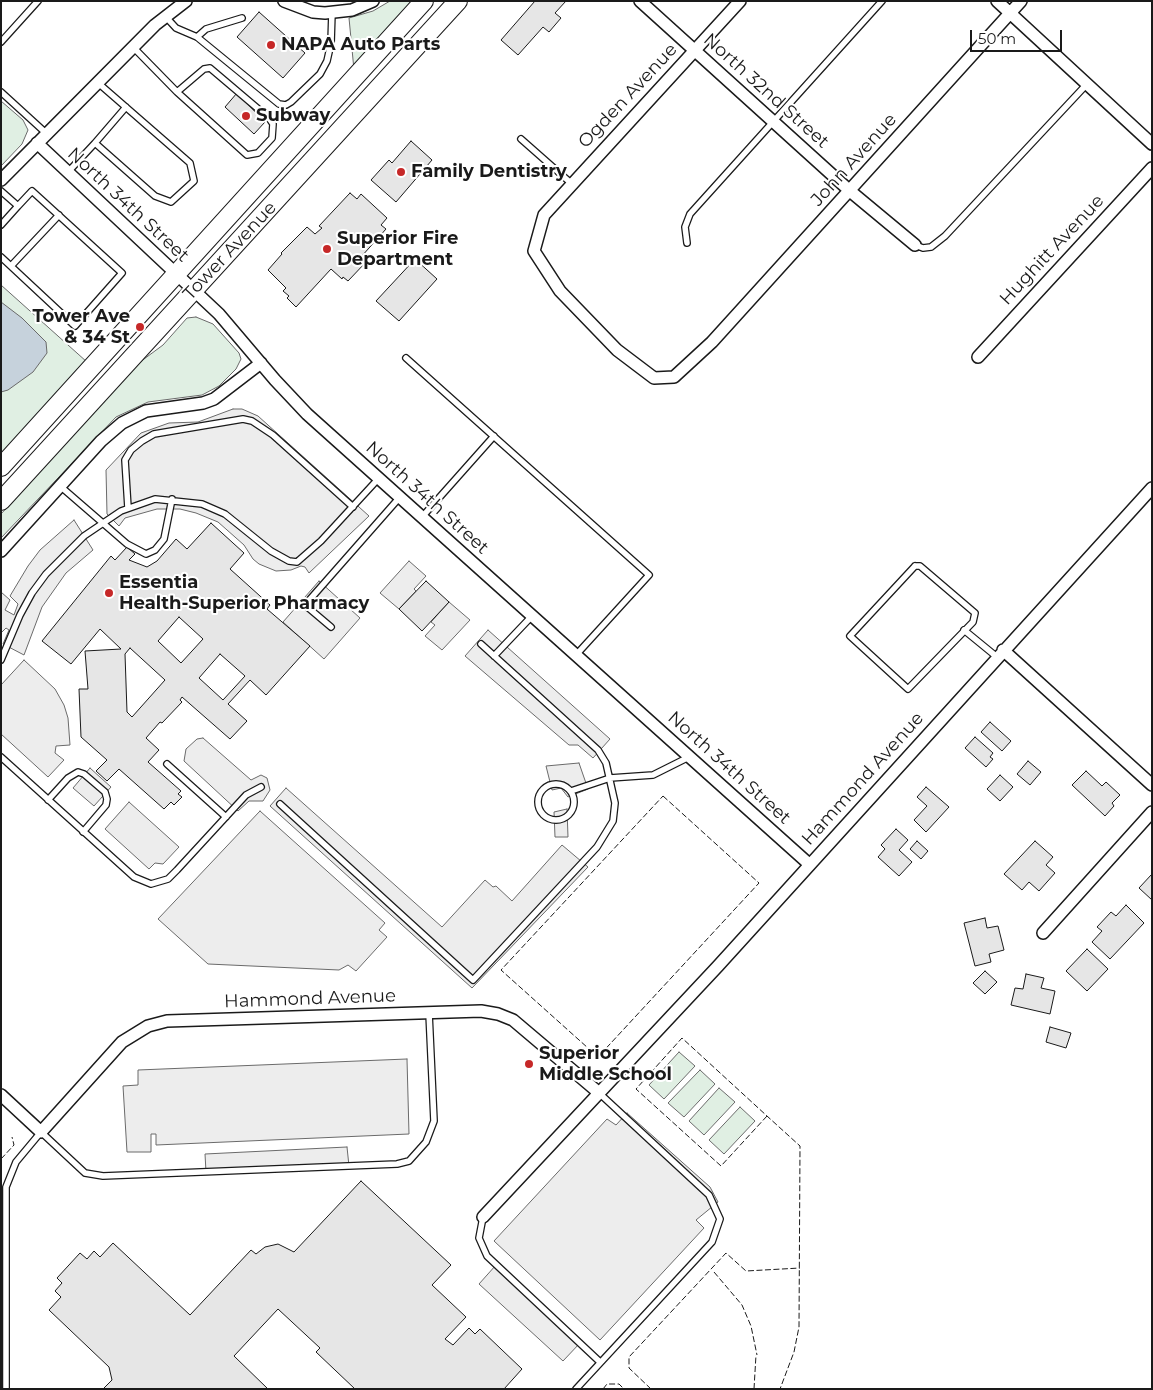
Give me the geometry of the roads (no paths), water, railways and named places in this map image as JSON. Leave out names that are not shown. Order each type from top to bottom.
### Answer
[{"type":"main road","name":"Tower Avenue","points":[[1,467],[424,1]]},
{"type":"main road","name":"Tower Avenue","points":[[1,501],[458,1]]},
{"type":"street","points":[[1,180],[165,16],[186,1]]},
{"type":"street","points":[[284,1],[313,12],[352,10],[373,1]]},
{"type":"street","name":"North 32nd Street","points":[[640,1],[850,191],[915,245]]},
{"type":"street","name":"Ogden Avenue","points":[[544,215],[740,1]]},
{"type":"street","points":[[997,1],[1152,144]]},
{"type":"street","name":"John Avenue","points":[[544,215],[534,251],[560,291],[617,350],[654,378],[674,377],[712,342],[1021,1]]},
{"type":"street","name":"North 34th Street","points":[[37,143],[234,330],[307,414],[691,756],[809,864]]},
{"type":"street","name":"Hughitt Avenue","points":[[978,357],[1152,168]]},
{"type":"street","points":[[1,551],[110,433],[127,420],[151,410],[203,403],[214,399],[261,363]]},
{"type":"street","name":"Hammond Avenue","points":[[483,1217],[718,966],[1152,488]]},
{"type":"street","points":[[1000,654],[1152,785]]},
{"type":"street","points":[[1043,933],[1152,812]]},
{"type":"street","name":"Hammond Avenue","points":[[41,1132],[122,1042],[148,1026],[167,1021],[481,1011],[498,1014],[513,1020],[598,1092]]},
{"type":"street","points":[[1,1095],[41,1132]]},
{"type":"lane","points":[[1,42],[38,1]]},
{"type":"lane","points":[[687,243],[685,228],[690,214],[882,1]]},
{"type":"lane","points":[[165,16],[176,28],[197,37],[279,104],[286,105],[292,102],[320,74],[327,61],[331,43],[332,12]]},
{"type":"lane","points":[[197,37],[206,29],[242,18]]},
{"type":"lane","points":[[133,47],[177,92],[247,155],[253,155],[272,138],[273,124],[269,118],[210,68],[204,69],[177,92]]},
{"type":"lane","points":[[95,143],[155,196],[171,202],[194,181],[190,163],[97,82]]},
{"type":"lane","points":[[915,245],[923,248],[931,247],[945,236],[1087,84]]},
{"type":"lane","points":[[1,92],[47,134]]},
{"type":"lane","points":[[68,172],[126,107]]},
{"type":"lane","points":[[521,139],[572,184]]},
{"type":"lane","points":[[1,191],[18,206]]},
{"type":"lane","points":[[1,224],[32,191],[122,273],[74,326],[1,257]]},
{"type":"lane","points":[[12,266],[59,215]]},
{"type":"lane","points":[[406,358],[650,575],[576,655]]},
{"type":"lane","points":[[128,508],[125,460],[131,450],[142,441],[154,434],[197,429],[243,419],[252,421],[273,435],[353,507]]},
{"type":"lane","points":[[422,517],[494,436]]},
{"type":"lane","points":[[1,660],[20,615],[32,593],[46,574],[71,548],[102,524],[128,508],[155,499],[172,499],[202,504],[220,511],[260,543],[293,562],[302,559],[379,478]]},
{"type":"lane","points":[[60,486],[102,524],[139,552],[151,553],[161,544],[166,535],[172,499]]},
{"type":"lane","points":[[331,627],[305,605],[400,498]]},
{"type":"lane","points":[[915,566],[920,566],[975,613],[973,622],[964,630],[908,689],[850,636],[915,566]]},
{"type":"lane","points":[[494,656],[532,616]]},
{"type":"lane","points":[[964,630],[1000,654]]},
{"type":"lane","points":[[280,804],[473,980],[605,836],[613,821],[615,803],[606,763],[598,750],[481,644]]},
{"type":"lane","points":[[571,791],[610,778],[654,776],[691,756]]},
{"type":"lane","points":[[1,758],[134,877],[151,884],[160,882],[173,875],[250,791],[261,786]]},
{"type":"lane","points":[[167,764],[226,818]]},
{"type":"lane","points":[[48,800],[68,778],[78,772],[84,774],[105,792],[106,805],[83,832]]},
{"type":"lane","points":[[561,784],[571,791],[574,802],[573,808],[566,817],[555,820],[544,815],[540,810],[538,799],[544,788],[549,785],[561,784]]},
{"type":"lane","points":[[6,1389],[6,1187],[16,1162],[41,1132],[85,1173],[103,1176],[387,1165],[409,1161],[426,1142],[434,1121],[429,1013]]},
{"type":"lane","points":[[576,1389],[712,1242],[720,1220],[709,1195],[598,1092]]},
{"type":"lane","points":[[483,1217],[479,1238],[487,1256],[600,1362]]},
{"type":"place","name":"NAPA Auto Parts","points":[[271,45]]},
{"type":"place","name":"Subway","points":[[246,116]]},
{"type":"place","name":"Family Dentistry","points":[[401,172]]},
{"type":"place","name":"Superior Fire Department","points":[[327,249]]},
{"type":"place","name":"Tower Ave & 34 St","points":[[140,327]]},
{"type":"place","name":"Essentia Health-Superior Pharmacy","points":[[109,593]]},
{"type":"place","name":"Superior Middle School","points":[[529,1064]]}]
